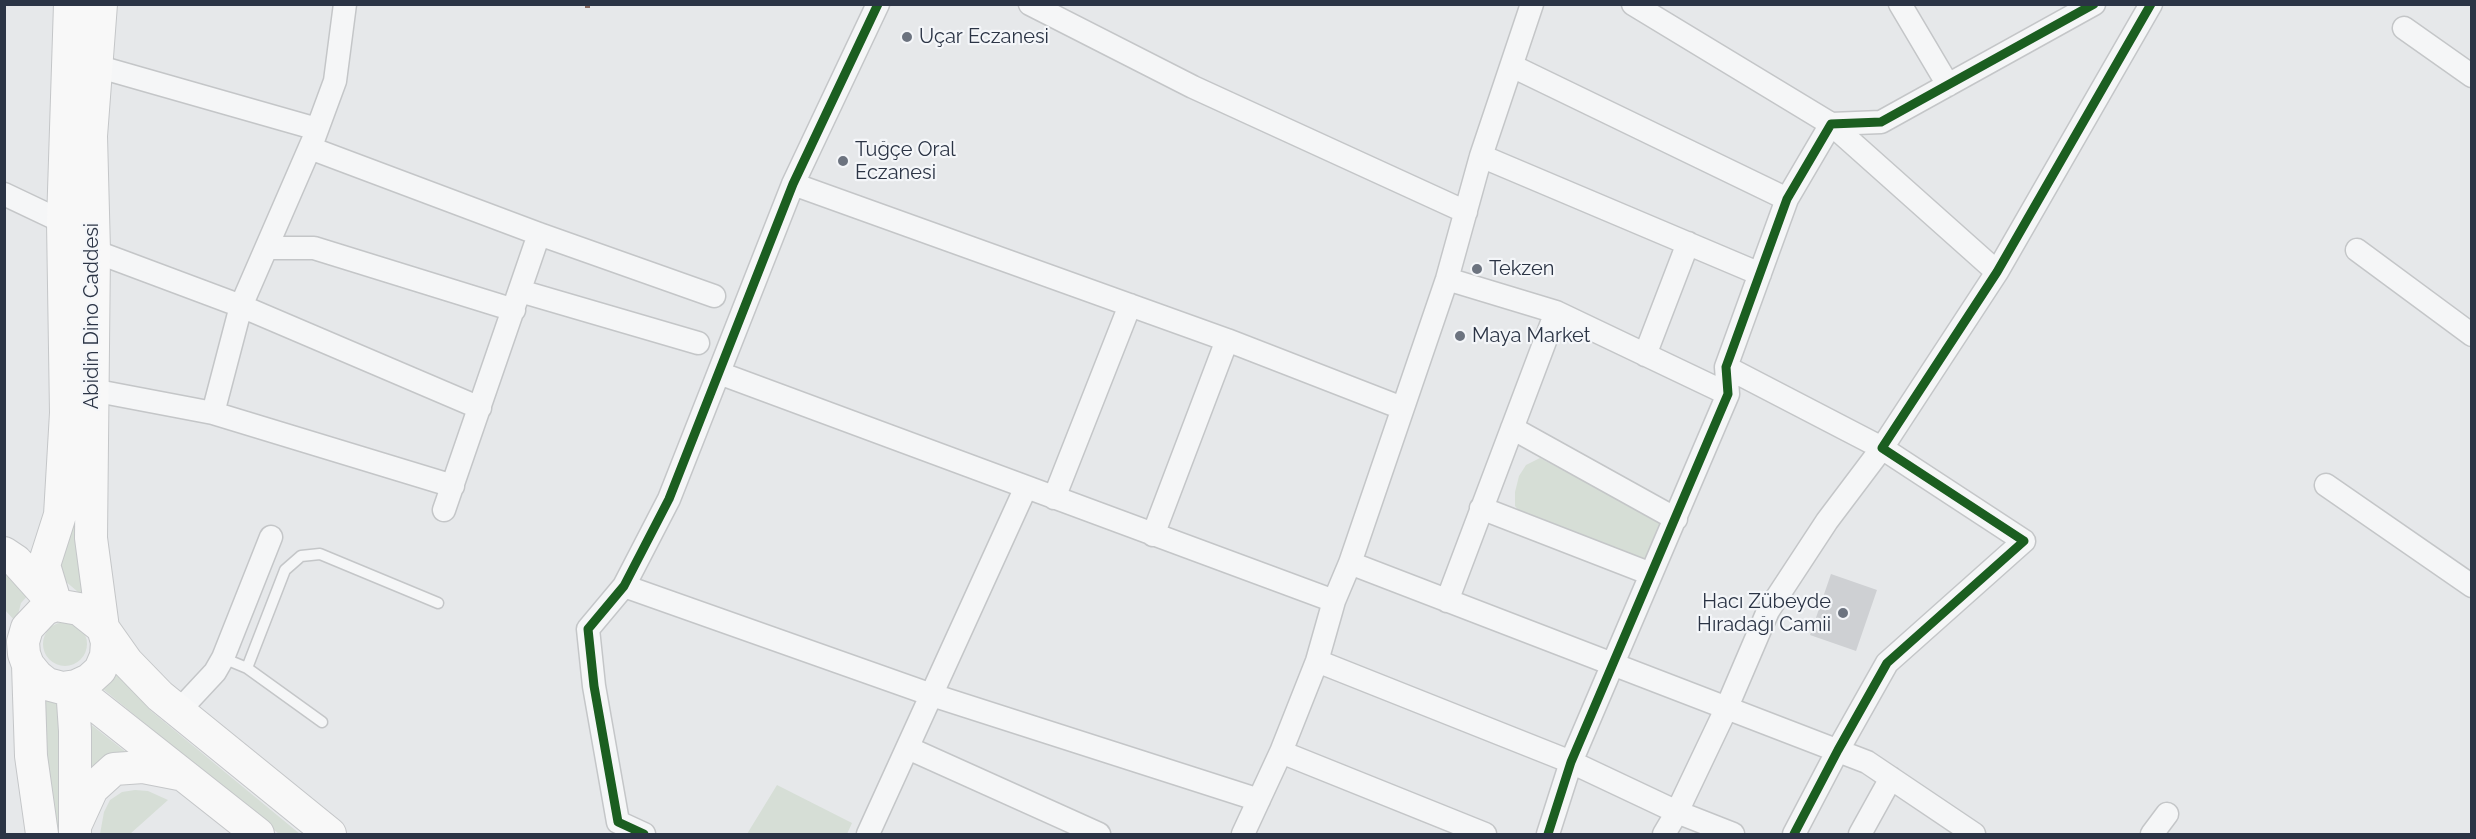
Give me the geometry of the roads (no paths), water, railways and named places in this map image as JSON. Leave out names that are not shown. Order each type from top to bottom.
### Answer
[{"type":"main road","name":"Abidin Dino Caddesi","points":[[56,605],[44,565],[60,515],[65,424],[63,222],[70,4]]},
{"type":"main road","name":"Abidin Dino Caddesi","points":[[101,4],[91,136],[94,251],[91,538],[103,628]]},
{"type":"main road","points":[[4,553],[16,561],[56,605]]},
{"type":"main road","points":[[42,834],[31,756],[28,665],[23,642],[27,628],[45,609],[56,605],[80,609],[103,628],[127,662],[160,696],[330,834]]},
{"type":"main road","points":[[4,638],[37,676],[47,684],[62,688],[72,687],[89,680],[100,670],[106,657],[107,642],[103,628]]},
{"type":"main road","points":[[72,687],[258,834]]},
{"type":"main road","points":[[72,687],[75,731],[74,831]]},
{"type":"main road","points":[[74,831],[92,789],[114,769],[143,767],[183,774]]},
{"type":"street","points":[[213,413],[241,306],[314,139],[335,81],[345,4]]},
{"type":"street","points":[[644,834],[618,822],[594,686],[588,629],[624,586],[669,499],[793,184],[878,4]]},
{"type":"street","points":[[1030,4],[1193,87],[1466,212]]},
{"type":"street","points":[[1243,834],[1281,752],[1317,661],[1334,601],[1350,563],[1447,279],[1481,156],[1532,4]]},
{"type":"street","points":[[1633,4],[1831,124],[1997,272]]},
{"type":"street","points":[[1900,4],[1948,85]]},
{"type":"street","points":[[1831,124],[1881,122],[2094,4]]},
{"type":"street","points":[[1664,834],[1677,812],[1727,707],[1768,611],[1827,521],[1882,448],[1997,272],[2151,4]]},
{"type":"street","points":[[2404,28],[2472,76]]},
{"type":"street","points":[[96,66],[314,139],[540,234],[714,296]]},
{"type":"street","points":[[1512,66],[1787,199]]},
{"type":"street","points":[[1548,834],[1571,762],[1728,394],[1726,367],[1787,199],[1831,124]]},
{"type":"street","points":[[1481,156],[1760,274]]},
{"type":"street","points":[[793,184],[1227,340],[1402,408]]},
{"type":"street","points":[[4,194],[63,222]]},
{"type":"street","points":[[444,510],[540,234]]},
{"type":"street","points":[[1645,355],[1688,243]]},
{"type":"street","points":[[267,248],[314,248],[698,343]]},
{"type":"street","points":[[2356,250],[2472,334]]},
{"type":"street","points":[[94,251],[241,306],[480,408]]},
{"type":"street","points":[[1447,279],[1556,312],[1728,394]]},
{"type":"street","points":[[1054,498],[1130,305]]},
{"type":"street","points":[[1447,601],[1556,312]]},
{"type":"street","points":[[1153,535],[1227,340]]},
{"type":"street","points":[[1726,367],[1882,448],[2024,541],[1887,663],[1794,834]]},
{"type":"street","points":[[719,374],[1334,601]]},
{"type":"street","points":[[92,390],[213,413],[453,486]]},
{"type":"street","points":[[1512,428],[1676,519]]},
{"type":"street","points":[[2326,485],[2472,586]]},
{"type":"street","points":[[868,834],[1026,488]]},
{"type":"street","points":[[1481,508],[1651,574]]},
{"type":"street","points":[[182,714],[188,701],[215,672],[223,658],[271,537]]},
{"type":"street","points":[[1350,563],[1867,762],[1974,834]]},
{"type":"street","points":[[624,586],[932,695],[1259,800]]},
{"type":"street","points":[[1317,661],[1571,762],[1677,812],[1732,834]]},
{"type":"street","points":[[908,748],[1099,834]]},
{"type":"street","points":[[1281,752],[1485,834]]},
{"type":"street","points":[[1860,834],[1891,778]]},
{"type":"street","points":[[2152,834],[2168,814]]},
{"type":"lane","points":[[247,668],[285,570],[301,556],[320,554],[438,603]]},
{"type":"lane","points":[[223,658],[247,668],[322,722]]},
{"type":"place","name":"Uçar Eczanesi","points":[[907,37]]},
{"type":"place","name":"Tuğçe Oral Eczanesi","points":[[843,161]]},
{"type":"place","name":"Tekzen","points":[[1477,269]]},
{"type":"place","name":"Maya Market","points":[[1460,336]]},
{"type":"place","name":"Hacı Zübeyde Hıradağı Camii","points":[[1843,613]]}]
